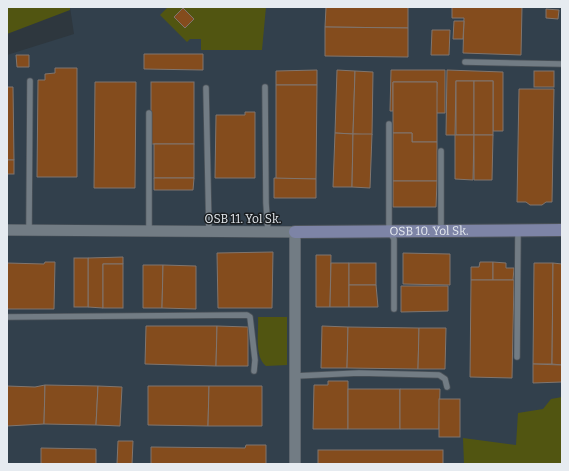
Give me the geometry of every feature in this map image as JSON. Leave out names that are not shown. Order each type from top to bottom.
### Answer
[{"type":"street","name":"OSB 10. Yol Sk.","points":[[295,232],[518,229],[562,230]]},
{"type":"street","name":"OSB 11. Yol Sk.","points":[[7,230],[295,232],[295,464]]},
{"type":"lane","points":[[465,62],[562,64]]},
{"type":"lane","points":[[29,230],[30,81]]},
{"type":"lane","points":[[265,87],[266,203],[268,232]]},
{"type":"lane","points":[[206,88],[209,232]]},
{"type":"lane","points":[[149,113],[149,231]]},
{"type":"lane","points":[[389,124],[389,231],[394,238],[394,309]]},
{"type":"lane","points":[[441,151],[442,231]]},
{"type":"lane","points":[[517,357],[518,229]]},
{"type":"lane","points":[[7,317],[247,315],[250,317],[255,360],[254,371]]},
{"type":"lane","points":[[295,376],[359,373],[439,375],[445,379],[447,387]]},
{"type":"shaded area","points":[[7,7],[70,7],[70,10],[7,34]]},
{"type":"shaded area","points":[[70,7],[562,7],[562,464],[7,464],[7,55],[74,34]]},
{"type":"shaded area","points":[[168,7],[266,7],[262,50],[201,50],[201,39],[190,39],[187,42],[160,15]]},
{"type":"shaded area","points":[[258,317],[287,317],[287,365],[266,366],[262,362],[258,350]]},
{"type":"shaded area","points":[[562,397],[562,464],[464,464],[463,438],[516,445],[518,413],[543,409],[551,399]]},
{"type":"building","points":[[326,7],[408,7],[408,28],[325,27]]},
{"type":"building","points":[[452,7],[522,7],[521,55],[463,53],[464,18],[452,18]]},
{"type":"building","points":[[183,8],[194,19],[185,28],[174,17]]},
{"type":"building","points":[[546,9],[559,10],[558,19],[546,18]]},
{"type":"building","points":[[454,21],[464,21],[463,39],[453,39]]},
{"type":"building","points":[[325,27],[408,28],[408,57],[325,56]]},
{"type":"building","points":[[432,30],[450,30],[449,55],[431,55]]},
{"type":"building","points":[[144,54],[203,54],[203,70],[144,69]]},
{"type":"building","points":[[16,55],[29,55],[29,67],[17,67]]},
{"type":"building","points":[[55,68],[77,68],[77,177],[37,177],[38,80],[45,80],[45,74],[55,73]]},
{"type":"building","points":[[317,70],[317,85],[276,85],[276,71]]},
{"type":"building","points":[[337,70],[355,71],[353,134],[335,133]]},
{"type":"building","points":[[391,70],[445,70],[445,113],[436,113],[437,82],[393,82],[393,111],[390,111]]},
{"type":"building","points":[[447,70],[503,72],[503,131],[493,131],[493,81],[456,81],[455,135],[446,135]]},
{"type":"building","points":[[355,71],[373,72],[372,135],[353,134]]},
{"type":"building","points":[[534,71],[554,71],[554,87],[534,87]]},
{"type":"building","points":[[456,81],[474,81],[474,135],[456,135]]},
{"type":"building","points":[[474,81],[493,81],[493,135],[474,135]]},
{"type":"building","points":[[95,82],[136,82],[135,188],[94,188]]},
{"type":"building","points":[[151,82],[194,82],[194,144],[151,144]]},
{"type":"building","points":[[393,82],[437,82],[437,142],[412,142],[412,133],[393,133]]},
{"type":"building","points":[[276,85],[317,85],[316,179],[276,179]]},
{"type":"building","points":[[7,87],[13,87],[14,160],[7,160]]},
{"type":"building","points":[[519,89],[554,89],[552,202],[546,202],[542,205],[530,205],[526,202],[517,202]]},
{"type":"building","points":[[245,112],[255,112],[255,178],[215,178],[216,115],[245,115]]},
{"type":"building","points":[[335,133],[353,134],[352,187],[333,187]]},
{"type":"building","points":[[393,133],[412,133],[412,142],[437,142],[437,181],[393,181]]},
{"type":"building","points":[[353,134],[372,134],[370,188],[352,187]]},
{"type":"building","points":[[455,135],[474,135],[473,180],[455,179]]},
{"type":"building","points":[[474,135],[493,135],[492,180],[474,180]]},
{"type":"building","points":[[154,144],[194,144],[194,178],[154,178]]},
{"type":"building","points":[[7,160],[14,160],[14,174],[7,174]]},
{"type":"building","points":[[154,178],[194,178],[193,190],[154,190]]},
{"type":"building","points":[[274,178],[316,179],[316,198],[274,198]]},
{"type":"building","points":[[393,181],[437,181],[436,207],[393,207]]},
{"type":"building","points":[[273,252],[272,308],[218,308],[217,253]]},
{"type":"building","points":[[403,253],[450,254],[450,285],[403,284]]},
{"type":"building","points":[[316,255],[331,255],[330,307],[316,307]]},
{"type":"building","points":[[123,257],[123,264],[103,264],[103,308],[88,307],[88,258]]},
{"type":"building","points":[[74,258],[88,258],[88,307],[74,307]]},
{"type":"building","points":[[45,262],[55,262],[54,309],[7,309],[7,263],[44,264]]},
{"type":"building","points":[[480,262],[493,262],[493,280],[471,280],[471,267],[479,267]]},
{"type":"building","points":[[493,262],[506,263],[506,268],[514,268],[513,280],[493,280]]},
{"type":"building","points":[[331,263],[349,263],[349,307],[330,307]]},
{"type":"building","points":[[349,263],[376,263],[376,285],[349,285]]},
{"type":"building","points":[[534,263],[553,263],[552,364],[533,364]]},
{"type":"building","points":[[553,263],[562,264],[562,365],[552,364]]},
{"type":"building","points":[[103,264],[123,264],[123,308],[103,308]]},
{"type":"building","points":[[143,265],[163,265],[162,308],[143,308]]},
{"type":"building","points":[[163,265],[196,266],[196,309],[162,308]]},
{"type":"building","points":[[471,280],[514,280],[512,378],[470,377]]},
{"type":"building","points":[[349,285],[376,285],[378,307],[349,307]]},
{"type":"building","points":[[401,286],[448,286],[448,311],[401,312]]},
{"type":"building","points":[[146,326],[217,326],[216,366],[145,364]]},
{"type":"building","points":[[217,326],[248,327],[248,366],[216,366]]},
{"type":"building","points":[[322,326],[348,327],[347,368],[321,368]]},
{"type":"building","points":[[348,327],[419,328],[418,369],[347,368]]},
{"type":"building","points":[[419,328],[446,328],[445,369],[418,369]]},
{"type":"building","points":[[533,364],[562,365],[562,382],[533,383]]},
{"type":"building","points":[[328,381],[348,381],[348,429],[313,429],[314,385],[328,385]]},
{"type":"building","points":[[45,385],[44,424],[7,426],[7,386],[35,387]]},
{"type":"building","points":[[45,385],[98,386],[96,425],[44,424]]},
{"type":"building","points":[[98,386],[122,387],[120,426],[96,425]]},
{"type":"building","points":[[148,386],[209,386],[208,426],[148,425]]},
{"type":"building","points":[[209,386],[262,386],[262,426],[208,426]]},
{"type":"building","points":[[348,389],[400,389],[400,429],[348,429]]},
{"type":"building","points":[[400,389],[440,389],[439,429],[400,429]]},
{"type":"building","points":[[439,399],[460,399],[460,437],[439,437]]},
{"type":"building","points":[[118,441],[133,441],[132,464],[117,464]]},
{"type":"building","points":[[246,445],[266,445],[266,464],[151,464],[151,447],[245,448]]},
{"type":"building","points":[[41,448],[96,449],[96,464],[41,464]]},
{"type":"building","points":[[318,450],[443,450],[443,464],[318,464]]}]
